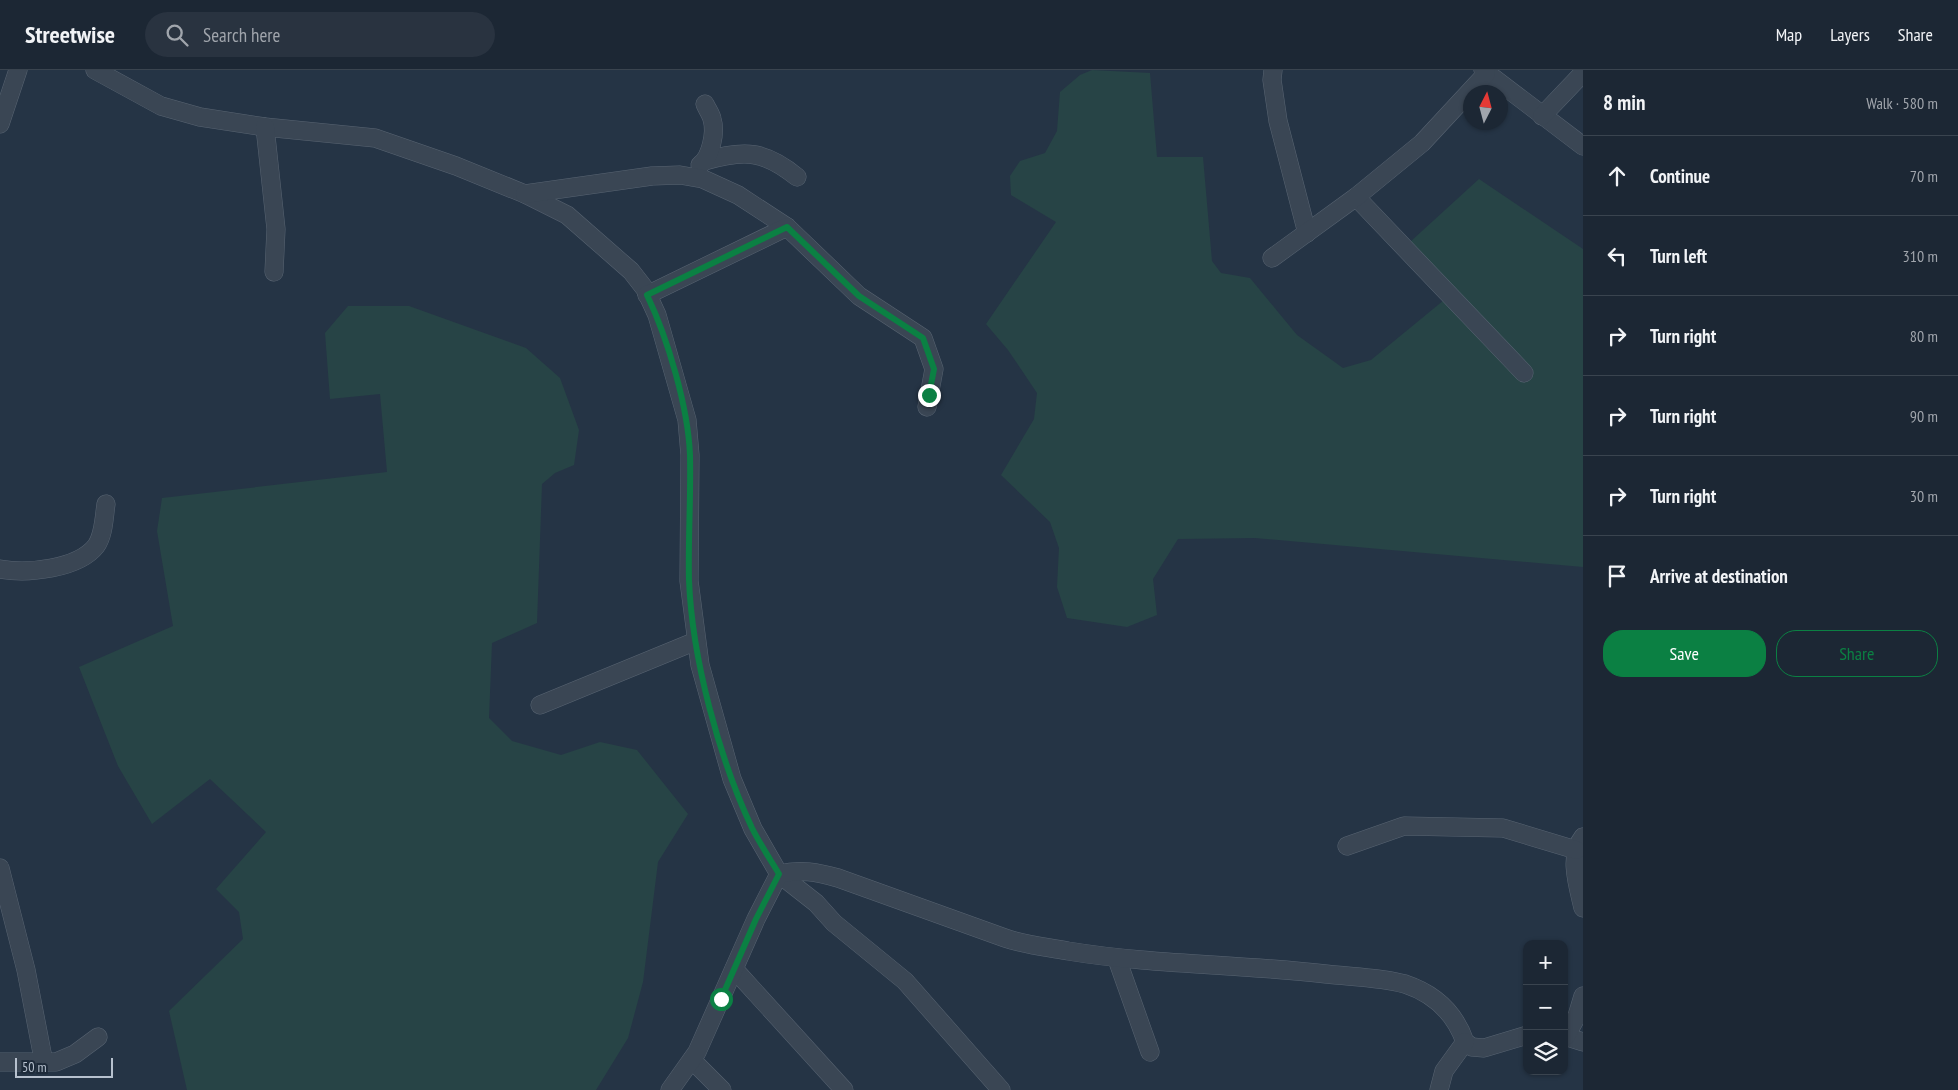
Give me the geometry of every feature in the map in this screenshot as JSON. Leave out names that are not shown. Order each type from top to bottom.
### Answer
[{"type":"street","points":[[0,124],[18,70]]},
{"type":"street","points":[[1273,70],[1272,80],[1278,121],[1307,233]]},
{"type":"street","points":[[102,71],[161,106],[200,118],[265,127],[375,138],[456,166],[525,194],[567,214],[632,271],[657,316],[686,420],[690,454],[689,581],[696,641],[700,665],[732,779],[753,829],[779,874],[816,903],[834,923],[905,981],[1001,1090]]},
{"type":"street","points":[[1272,258],[1356,197],[1422,143],[1485,72],[1583,146]]},
{"type":"street","points":[[1542,116],[1583,73]]},
{"type":"street","points":[[705,104],[713,120],[711,143],[705,161]]},
{"type":"street","points":[[265,127],[276,229],[274,272]]},
{"type":"street","points":[[685,176],[705,161],[733,153],[750,153],[770,158],[797,177]]},
{"type":"street","points":[[525,194],[652,176],[685,176],[703,179],[738,195],[787,227],[859,296],[923,338],[934,369],[927,407]]},
{"type":"street","points":[[1356,197],[1524,373]]},
{"type":"street","points":[[647,295],[787,227]]},
{"type":"street","points":[[0,570],[37,570],[61,566],[82,558],[96,545],[102,530],[106,504]]},
{"type":"street","points":[[540,705],[696,641]]},
{"type":"street","points":[[1347,846],[1404,826],[1502,828],[1580,843],[1576,878],[1583,908]]},
{"type":"street","points":[[0,868],[26,970],[44,1063]]},
{"type":"street","points":[[779,874],[794,871],[814,871],[1019,942],[1117,959],[1282,968],[1405,984],[1431,997],[1447,1008],[1457,1022],[1465,1042],[1472,1046],[1484,1048],[1523,1036]]},
{"type":"street","points":[[670,1090],[692,1060],[779,874]]},
{"type":"street","points":[[1117,959],[1150,1052]]},
{"type":"street","points":[[734,969],[844,1090]]},
{"type":"street","points":[[1575,1041],[1577,1016],[1583,996]]},
{"type":"street","points":[[0,1062],[44,1063],[63,1060],[98,1038]]},
{"type":"street","points":[[1439,1090],[1444,1071],[1465,1042]]},
{"type":"street","points":[[692,1060],[722,1090]]},
{"type":"green space","points":[[1092,70],[1150,73],[1157,157],[1203,157],[1212,261],[1221,273],[1250,278],[1297,335],[1343,368],[1371,360],[1455,291],[1410,242],[1479,179],[1583,249],[1583,567],[1255,538],[1178,539],[1153,579],[1157,615],[1127,627],[1067,618],[1057,587],[1059,548],[1050,522],[1001,475],[1034,419],[1037,393],[1008,350],[986,324],[1056,222],[1011,195],[1010,176],[1020,161],[1045,153],[1057,131],[1060,92],[1080,75]]},
{"type":"green space","points":[[348,306],[409,306],[526,348],[560,378],[579,430],[574,465],[555,473],[542,484],[537,623],[492,643],[489,718],[512,741],[561,755],[600,742],[637,750],[688,814],[658,862],[643,982],[628,1038],[596,1090],[187,1090],[169,1011],[243,939],[239,912],[216,889],[266,832],[210,779],[152,824],[118,766],[79,667],[173,626],[157,531],[162,498],[387,472],[380,394],[330,399],[325,333]]},
{"type":"route","points":[[721,999],[756,919],[779,874],[753,829],[732,779],[700,665],[689,581],[690,454],[686,420],[657,316],[647,295],[787,227],[859,296],[923,338],[934,369],[929,395]]}]
